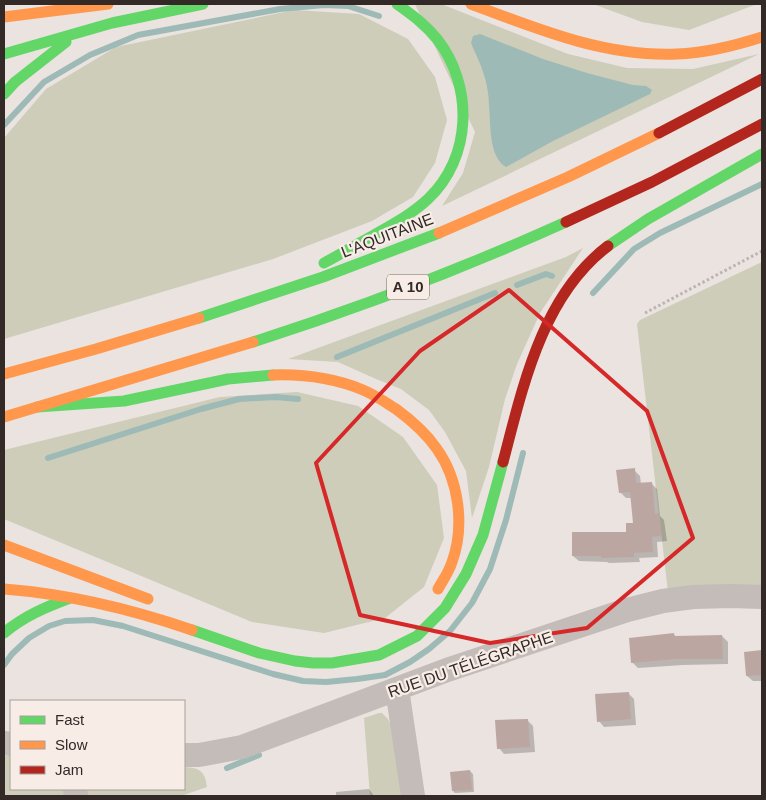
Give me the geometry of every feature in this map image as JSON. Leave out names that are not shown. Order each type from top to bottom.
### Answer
[{"type":"highway","points":[[4,16],[108,4]]},
{"type":"highway","points":[[4,54],[112,22],[203,4]]},
{"type":"highway","points":[[262,298],[411,214],[436,191],[447,176],[458,152],[462,134],[464,111],[462,90],[455,68],[432,32],[418,18],[397,4]]},
{"type":"highway","points":[[471,4],[557,35],[594,45],[650,54],[676,54],[712,50],[762,37]]},
{"type":"highway","points":[[4,94],[15,82],[76,34]]},
{"type":"highway","name":"L'AQUITAINE","points":[[4,374],[146,335],[262,298],[367,261],[511,203],[582,171],[653,137],[762,79]]},
{"type":"highway","name":"A 10","points":[[4,417],[232,349],[381,298],[519,242],[599,206],[671,172],[762,124]]},
{"type":"highway","points":[[4,590],[43,592],[108,604],[258,652],[304,662],[329,663],[372,657],[392,650],[413,638],[445,609],[469,571],[488,520],[526,378],[550,318],[568,288],[588,264],[610,243],[634,227],[762,154]]},
{"type":"highway","points":[[37,407],[127,400],[228,379],[281,374],[302,374],[325,378],[347,384],[382,399],[415,423],[428,437],[449,471],[455,489],[459,525],[457,545],[452,564],[432,599]]},
{"type":"highway","points":[[4,545],[159,604]]},
{"type":"highway","points":[[22,562],[48,561]]},
{"type":"highway","points":[[4,634],[14,624],[28,615],[73,597]]},
{"type":"street","name":"RUE DU TÉLÉGRAPHE","points":[[185,756],[242,747],[447,670],[627,610],[663,601],[692,598],[762,597]]},
{"type":"street","points":[[397,689],[413,796]]},
{"type":"path","points":[[645,312],[762,252]]},
{"type":"highlighted area","points":[[509,290],[647,411],[693,538],[587,628],[490,643],[360,615],[316,463],[420,351]]},
{"type":"green space","points":[[415,4],[441,4],[568,54],[627,68],[693,69],[759,54],[442,206],[463,173],[475,132]]},
{"type":"green space","points":[[593,4],[757,4],[689,30],[642,22]]},
{"type":"green space","points":[[294,10],[359,14],[408,39],[435,77],[447,120],[435,163],[413,197],[372,221],[273,259],[4,339],[4,138],[46,89],[116,47]]},
{"type":"green space","points":[[583,248],[540,313],[517,364],[505,399],[489,467],[472,518],[466,471],[445,432],[429,410],[401,389],[338,362],[288,359],[566,257]]},
{"type":"green space","points":[[762,262],[762,592],[668,592],[637,324],[640,320]]},
{"type":"green space","points":[[297,392],[358,406],[403,437],[437,485],[444,538],[424,587],[385,618],[324,633],[252,622],[4,519],[4,450],[220,397]]},
{"type":"green space","points":[[382,713],[388,719],[395,734],[406,796],[370,796],[364,718]]},
{"type":"green space","points":[[4,756],[10,756],[10,790],[64,790],[66,796],[4,796]]},
{"type":"green space","points":[[185,767],[201,771],[205,777],[207,787],[181,796],[79,796],[79,790],[185,790]]},
{"type":"water","points":[[480,34],[543,59],[587,73],[633,85],[646,86],[652,90],[650,94],[553,141],[506,167],[500,162],[493,147],[487,86],[471,43],[473,36]]},
{"type":"building","points":[[635,468],[636,483],[652,482],[655,514],[659,513],[662,536],[652,537],[653,552],[634,553],[634,557],[601,558],[601,556],[572,556],[572,532],[626,532],[626,523],[633,523],[630,492],[619,493],[616,470]]},
{"type":"building","points":[[674,633],[674,636],[722,635],[723,659],[676,659],[631,663],[629,638]]},
{"type":"building","points":[[762,650],[762,675],[746,676],[744,652]]},
{"type":"building","points":[[629,692],[631,719],[597,722],[595,694]]},
{"type":"building","points":[[528,719],[530,747],[497,749],[495,720]]},
{"type":"building","points":[[470,770],[472,790],[452,791],[450,772]]},
{"type":"waterway","points":[[4,125],[44,82],[90,55],[138,35],[280,9],[324,5],[348,6],[379,16]]},
{"type":"waterway","points":[[593,293],[634,249],[660,233],[762,184]]},
{"type":"waterway","points":[[517,285],[546,274],[552,276]]},
{"type":"waterway","points":[[337,357],[495,293]]},
{"type":"waterway","points":[[48,458],[201,409],[239,399],[275,397],[298,399]]},
{"type":"waterway","points":[[4,665],[12,654],[29,638],[49,626],[65,621],[93,620],[123,626],[273,674],[303,681],[326,682],[385,675],[410,662],[429,649],[450,631],[472,603],[490,569],[506,520],[523,453]]},
{"type":"waterway","points":[[227,768],[259,755]]},
{"type":"traffic: fast","points":[[4,54],[112,23],[203,4]]},
{"type":"traffic: fast","points":[[324,263],[402,218],[428,199],[443,182],[453,163],[460,143],[463,121],[462,99],[457,78],[449,58],[428,29],[397,4]]},
{"type":"traffic: fast","points":[[4,94],[15,82],[66,42]]},
{"type":"traffic: fast","points":[[608,246],[648,219],[762,154]]},
{"type":"traffic: fast","points":[[253,342],[411,286],[566,222]]},
{"type":"traffic: fast","points":[[199,318],[323,277],[439,233]]},
{"type":"traffic: fast","points":[[37,407],[124,401],[228,379],[273,375]]},
{"type":"traffic: fast","points":[[192,630],[259,653],[313,663],[332,663],[379,655],[417,636],[445,608],[466,574],[483,535],[503,462]]},
{"type":"traffic: fast","points":[[4,633],[19,622],[70,598]]},
{"type":"traffic: slow","points":[[4,17],[108,4]]},
{"type":"traffic: slow","points":[[471,4],[572,40],[624,51],[650,54],[699,52],[762,37]]},
{"type":"traffic: slow","points":[[439,233],[568,177],[659,133]]},
{"type":"traffic: slow","points":[[4,374],[199,318]]},
{"type":"traffic: slow","points":[[4,417],[253,342]]},
{"type":"traffic: slow","points":[[273,375],[319,378],[341,382],[363,390],[402,413],[433,443],[444,461],[455,489],[459,519],[456,548],[452,562],[448,573],[438,589]]},
{"type":"traffic: slow","points":[[4,545],[148,599]]},
{"type":"traffic: slow","points":[[4,589],[28,591],[100,604],[146,615],[192,630]]},
{"type":"traffic: jam","points":[[659,133],[762,79]]},
{"type":"traffic: jam","points":[[566,222],[652,182],[762,124]]},
{"type":"traffic: jam","points":[[503,462],[528,373],[538,344],[551,316],[567,290],[585,267],[608,246]]}]
